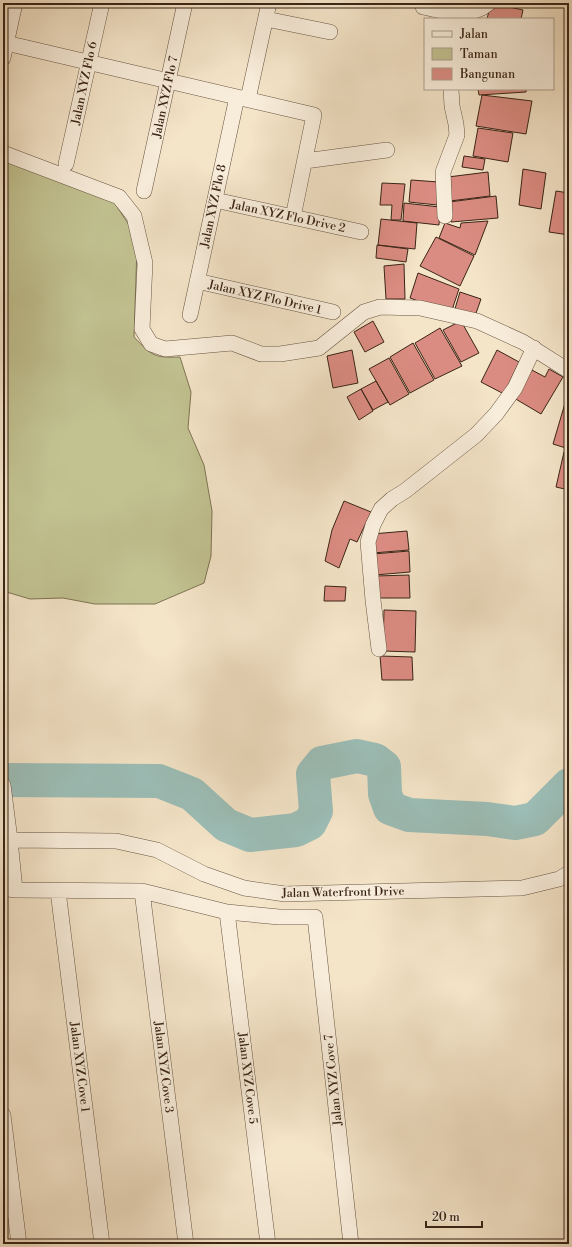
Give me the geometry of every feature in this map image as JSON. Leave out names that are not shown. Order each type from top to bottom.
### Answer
[{"type":"street","points":[[15,3],[4,46],[89,63],[314,115],[293,217]]},
{"type":"street","name":"Jalan XYZ Flo 6","points":[[66,164],[102,3]]},
{"type":"street","name":"Jalan XYZ Flo 7","points":[[144,191],[185,3]]},
{"type":"street","name":"Jalan XYZ Flo 8","points":[[190,315],[215,200],[242,98],[266,19],[269,3]]},
{"type":"street","points":[[423,7],[464,16],[475,12],[489,3]]},
{"type":"street","points":[[266,19],[330,32]]},
{"type":"street","points":[[445,216],[443,172],[457,135],[451,90]]},
{"type":"street","points":[[305,161],[387,150]]},
{"type":"street","points":[[3,153],[120,197],[134,216],[146,263],[142,329],[151,344],[165,349],[232,343],[261,354],[280,354],[319,348],[364,312],[380,307],[420,308],[477,321],[534,348],[569,371]]},
{"type":"street","name":"Jalan XYZ Flo Drive 2","points":[[215,200],[361,232]]},
{"type":"street","name":"Jalan XYZ Flo Drive 1","points":[[197,281],[333,312]]},
{"type":"street","points":[[379,648],[368,542],[373,525],[381,509],[392,498],[405,491],[476,435],[496,414],[515,388],[534,348]]},
{"type":"street","points":[[4,790],[9,889],[58,891],[142,891],[227,912]]},
{"type":"street","name":"Jalan Waterfront Drive","points":[[6,841],[116,841],[157,850],[204,874],[244,888],[286,894],[522,888],[559,879],[569,872]]},
{"type":"street","name":"Jalan XYZ Cove 1","points":[[58,891],[102,1244]]},
{"type":"street","name":"Jalan XYZ Cove 3","points":[[142,891],[186,1244]]},
{"type":"street","name":"Jalan XYZ Cove 7","points":[[227,912],[279,917],[314,917],[351,1244]]},
{"type":"street","name":"Jalan XYZ Cove 5","points":[[227,912],[268,1244]]},
{"type":"street","points":[[3,1115],[19,1244]]},
{"type":"green space","points":[[3,158],[114,202],[129,225],[137,247],[134,337],[145,348],[154,354],[164,357],[180,357],[191,392],[188,428],[204,465],[212,511],[211,556],[204,583],[155,604],[95,604],[63,598],[30,599],[3,591]]},
{"type":"building","points":[[491,3],[523,10],[521,18],[487,18]]},
{"type":"building","points":[[478,90],[526,90],[526,92],[479,95]]},
{"type":"building","points":[[482,95],[532,101],[526,134],[476,126]]},
{"type":"building","points":[[478,128],[513,133],[508,162],[473,156]]},
{"type":"building","points":[[464,156],[485,159],[483,170],[462,167]]},
{"type":"building","points":[[523,169],[546,173],[541,209],[519,205]]},
{"type":"building","points":[[488,172],[490,196],[450,201],[448,177]]},
{"type":"building","points":[[411,180],[439,182],[437,205],[409,202]]},
{"type":"building","points":[[382,183],[405,184],[401,220],[391,220],[392,205],[380,205]]},
{"type":"building","points":[[556,191],[569,193],[569,235],[549,232]]},
{"type":"building","points":[[496,196],[498,218],[451,222],[449,202]]},
{"type":"building","points":[[404,203],[440,207],[439,225],[403,221]]},
{"type":"building","points":[[381,219],[417,223],[415,249],[378,245]]},
{"type":"building","points":[[488,221],[475,255],[439,238],[445,223],[460,228],[461,223]]},
{"type":"building","points":[[436,237],[474,256],[460,286],[420,266]]},
{"type":"building","points":[[377,245],[408,249],[406,262],[376,258]]},
{"type":"building","points":[[404,264],[405,299],[386,299],[384,266]]},
{"type":"building","points":[[418,273],[459,289],[451,313],[410,298]]},
{"type":"building","points":[[460,292],[481,299],[474,319],[454,312]]},
{"type":"building","points":[[373,321],[384,342],[365,352],[354,332]]},
{"type":"building","points":[[461,321],[479,353],[461,362],[443,330]]},
{"type":"building","points":[[440,328],[462,366],[435,379],[415,343]]},
{"type":"building","points":[[413,343],[434,380],[410,393],[390,357]]},
{"type":"building","points":[[352,350],[358,383],[333,388],[327,356]]},
{"type":"building","points":[[497,350],[519,362],[504,394],[481,382]]},
{"type":"building","points":[[389,358],[409,394],[390,405],[369,369]]},
{"type":"building","points":[[530,369],[545,377],[549,369],[563,377],[541,414],[514,398]]},
{"type":"building","points":[[376,381],[388,402],[373,410],[361,389]]},
{"type":"building","points":[[361,389],[373,411],[359,420],[347,397]]},
{"type":"building","points":[[568,393],[569,394],[569,449],[553,444]]},
{"type":"building","points":[[564,452],[569,454],[569,490],[556,487]]},
{"type":"building","points":[[344,501],[371,512],[357,542],[350,539],[339,568],[325,561],[332,530]]},
{"type":"building","points":[[407,531],[409,550],[373,553],[372,534]]},
{"type":"building","points":[[409,551],[410,572],[375,575],[373,554]]},
{"type":"building","points":[[409,575],[410,598],[377,598],[376,576]]},
{"type":"building","points":[[325,586],[346,587],[345,601],[324,601]]},
{"type":"building","points":[[384,610],[416,611],[415,652],[383,651]]},
{"type":"building","points":[[380,656],[412,657],[413,680],[382,680]]},
{"type":"waterway","points":[[3,780],[159,781],[192,794],[226,825],[250,835],[296,830],[310,823],[316,811],[313,774],[322,763],[357,756],[375,760],[384,767],[385,794],[390,808],[409,815],[487,819],[515,823],[535,819],[569,785]]}]
